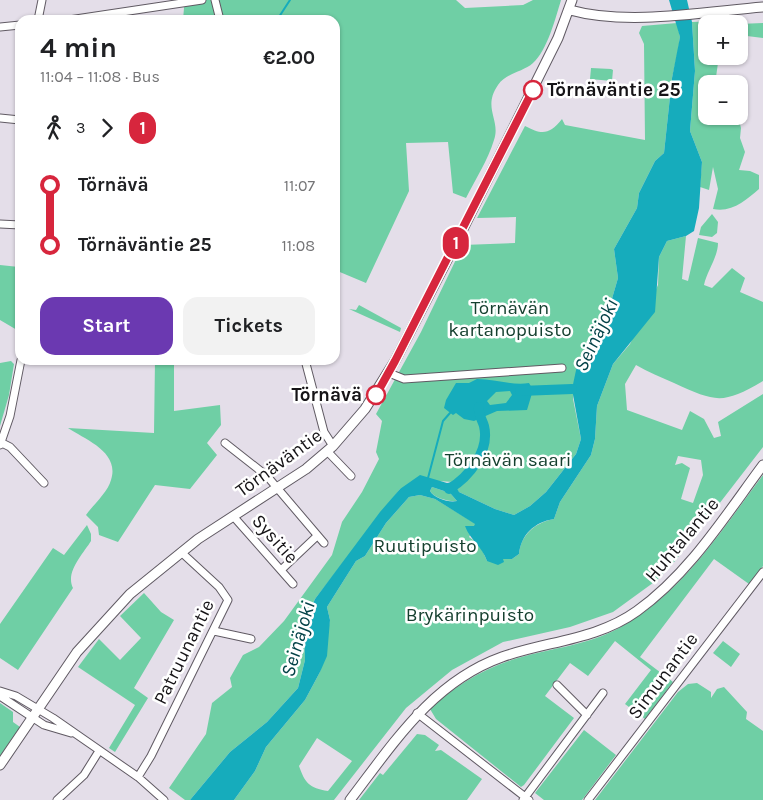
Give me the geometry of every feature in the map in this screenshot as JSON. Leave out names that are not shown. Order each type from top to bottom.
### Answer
[{"type":"main road","name":"Törnäväntie","points":[[0,764],[63,672],[92,634],[130,594],[181,552],[278,489],[330,448],[365,410],[389,373],[540,75],[570,10],[572,0]]},
{"type":"main road","points":[[570,10],[612,17],[655,16],[763,7]]},
{"type":"main road","name":"Huhtalantie","points":[[350,800],[418,713],[455,681],[486,664],[519,652],[586,636],[636,612],[657,596],[684,570],[763,465]]},
{"type":"street","points":[[39,15],[42,0]]},
{"type":"street","points":[[102,15],[202,0]]},
{"type":"street","points":[[215,0],[219,15]]},
{"type":"street","points":[[0,27],[15,26]]},
{"type":"street","points":[[0,118],[15,120]]},
{"type":"street","points":[[0,224],[15,225]]},
{"type":"street","points":[[20,365],[10,416],[0,443],[10,447],[44,484]]},
{"type":"street","points":[[306,365],[330,448],[351,476]]},
{"type":"street","points":[[389,373],[404,379],[562,368]]},
{"type":"street","points":[[225,443],[266,476],[324,543]]},
{"type":"street","name":"Sysitie","points":[[234,516],[293,584]]},
{"type":"street","points":[[281,570],[317,536]]},
{"type":"street","name":"Patruunantie","points":[[138,777],[151,756],[226,606],[226,595],[181,552]]},
{"type":"street","name":"Simunantie","points":[[588,800],[763,572]]},
{"type":"street","points":[[214,631],[251,639]]},
{"type":"street","points":[[557,685],[587,715]]},
{"type":"street","points":[[0,691],[16,696],[36,714]]},
{"type":"street","points":[[418,713],[526,799],[604,693]]},
{"type":"street","points":[[0,696],[74,734],[138,777],[164,800]]},
{"type":"street","points":[[57,800],[84,775],[99,751]]},
{"type":"green space","points":[[182,0],[456,0],[465,8],[523,5],[533,0],[561,0],[550,33],[538,58],[529,66],[501,81],[494,93],[492,107],[496,133],[485,162],[466,198],[453,193],[448,142],[406,143],[409,191],[366,283],[340,272],[340,15],[183,15]]},
{"type":"green space","points":[[692,22],[698,22],[698,65],[718,65],[716,75],[698,75],[698,125],[740,125],[740,138],[745,152],[739,170],[750,171],[759,175],[759,189],[738,205],[720,210],[713,209],[718,189],[713,167],[709,190],[700,187],[702,162],[690,131],[695,71]]},
{"type":"green space","name":"Törnävän kartanopuisto","points":[[677,23],[680,37],[672,78],[664,153],[655,161],[639,193],[637,208],[614,249],[618,278],[611,302],[613,311],[591,348],[578,361],[573,399],[581,439],[576,454],[546,492],[530,506],[514,515],[495,509],[459,492],[456,490],[453,482],[438,481],[400,489],[315,599],[304,623],[305,660],[298,688],[267,722],[230,752],[190,800],[185,800],[169,788],[206,734],[212,703],[232,687],[230,678],[243,655],[259,647],[284,621],[332,555],[342,522],[362,492],[379,459],[376,452],[382,421],[376,414],[421,332],[463,245],[515,243],[516,217],[477,218],[525,126],[536,131],[545,132],[553,128],[562,119],[565,125],[645,140],[644,44],[639,33],[642,26]]},
{"type":"green space","points":[[763,23],[763,38],[748,36],[748,24]]},
{"type":"green space","points":[[591,68],[613,70],[612,81],[590,79]]},
{"type":"green space","points":[[712,214],[718,222],[717,233],[712,237],[699,235],[701,227]]},
{"type":"green space","points":[[686,236],[682,279],[688,281],[698,238],[718,243],[716,254],[704,285],[712,288],[732,268],[745,278],[740,292],[763,302],[763,381],[738,394],[719,398],[710,397],[636,365],[625,384],[627,410],[682,430],[690,411],[704,419],[714,438],[721,436],[718,422],[763,394],[763,447],[675,561],[657,580],[613,612],[570,627],[503,642],[452,670],[406,708],[334,800],[234,800],[255,771],[266,747],[305,700],[320,672],[330,620],[327,607],[356,561],[365,556],[386,523],[409,497],[420,495],[435,499],[476,524],[469,537],[480,545],[487,561],[508,557],[512,559],[519,554],[522,541],[530,531],[540,523],[554,519],[560,502],[591,455],[595,439],[597,406],[613,364],[630,344],[658,285],[659,257],[667,241]],"holes":[[[678,456],[701,460],[703,475],[693,503],[681,499],[690,468],[682,463],[675,465]],[[317,738],[352,761],[328,791],[309,784],[303,777],[299,766]]]},
{"type":"green space","points":[[0,265],[15,267],[15,329],[0,320]]},
{"type":"green space","points":[[359,305],[401,328],[400,332],[349,309],[356,310]]},
{"type":"green space","points":[[11,361],[14,364],[9,395],[0,426],[0,363]]},
{"type":"green space","points":[[155,365],[174,365],[174,411],[220,405],[221,425],[207,443],[217,455],[190,489],[155,485],[118,542],[99,535],[98,527],[86,515],[104,494],[109,485],[112,470],[111,462],[100,448],[68,428],[154,433]]},
{"type":"green space","points":[[763,475],[763,566],[749,584],[714,559],[640,657],[673,682],[645,719],[625,704],[651,670],[615,641],[588,676],[570,663],[545,696],[574,718],[521,787],[436,719],[430,709],[460,685],[482,672],[518,658],[570,646],[607,634],[642,614],[699,560]]},
{"type":"green space","points":[[432,487],[450,493],[457,501],[438,498],[430,491]]},
{"type":"green space","points":[[87,525],[91,534],[91,541],[73,570],[71,582],[73,588],[18,670],[0,658],[0,624],[53,548],[64,555]]},
{"type":"green space","points":[[144,593],[161,612],[174,620],[134,688],[148,698],[115,752],[109,748],[135,705],[78,667],[99,639],[120,660],[141,638],[120,616]]},
{"type":"green space","points":[[723,641],[740,654],[731,667],[713,653]]},
{"type":"green space","points":[[697,683],[711,692],[711,698],[717,689],[724,687],[747,712],[746,719],[763,731],[763,800],[595,800],[678,692],[688,684]]},
{"type":"green space","points":[[0,703],[13,712],[13,722],[20,727],[0,756]]},
{"type":"green space","points":[[584,730],[616,755],[582,800],[544,800],[535,793]]},
{"type":"green space","points":[[417,734],[425,735],[439,745],[435,751],[441,750],[482,779],[467,800],[359,800],[380,773],[383,775]]},
{"type":"water","points":[[669,0],[687,0],[692,22],[695,71],[690,131],[702,162],[699,208],[694,231],[686,236],[667,241],[659,257],[655,312],[613,364],[597,406],[595,439],[591,455],[560,502],[554,519],[540,523],[530,530],[522,541],[519,554],[512,559],[503,559],[504,562],[498,565],[487,561],[467,531],[465,526],[474,526],[475,524],[435,499],[420,495],[409,497],[386,523],[365,556],[356,561],[327,607],[330,620],[327,656],[320,672],[305,700],[266,747],[255,771],[234,800],[190,800],[230,752],[267,722],[298,688],[305,660],[304,623],[315,599],[380,512],[400,489],[420,475],[447,483],[453,482],[459,492],[495,509],[514,515],[530,506],[546,492],[576,454],[581,439],[572,389],[578,361],[591,348],[613,311],[611,302],[618,278],[614,249],[637,208],[639,193],[655,161],[664,153],[672,78],[680,37]],"holes":[[[432,487],[450,493],[457,501],[442,499],[430,491]]]},
{"type":"water","points":[[477,379],[517,384],[529,383],[533,390],[527,410],[497,411],[474,421],[464,419],[456,413],[453,415],[444,408],[446,400],[456,383],[469,383]],"holes":[[[510,391],[512,395],[506,403],[490,405],[487,401],[496,392]]]},
{"type":"waterway","points":[[280,15],[290,0]]},
{"type":"waterway","points":[[520,391],[572,389]]},
{"type":"waterway","points":[[449,489],[464,478],[481,454],[485,435],[479,407]]},
{"type":"waterway","points":[[428,478],[443,421],[450,413]]},
{"type":"bus line","name":"1","points":[[376,395],[533,90]]},
{"type":"place","name":"Törnäväntie 25","points":[[533,90]]},
{"type":"place","name":"Törnävä","points":[[376,395]]},
{"type":"water label","name":"Seinäjoki","points":[[596,335]]},
{"type":"water label","name":"Seinäjoki","points":[[298,639]]},
{"type":"park label","name":"Törnävän saari","points":[[508,460]]},
{"type":"park label","name":"Ruutipuisto","points":[[425,546]]},
{"type":"park label","name":"Brykärinpuisto","points":[[470,615]]}]
